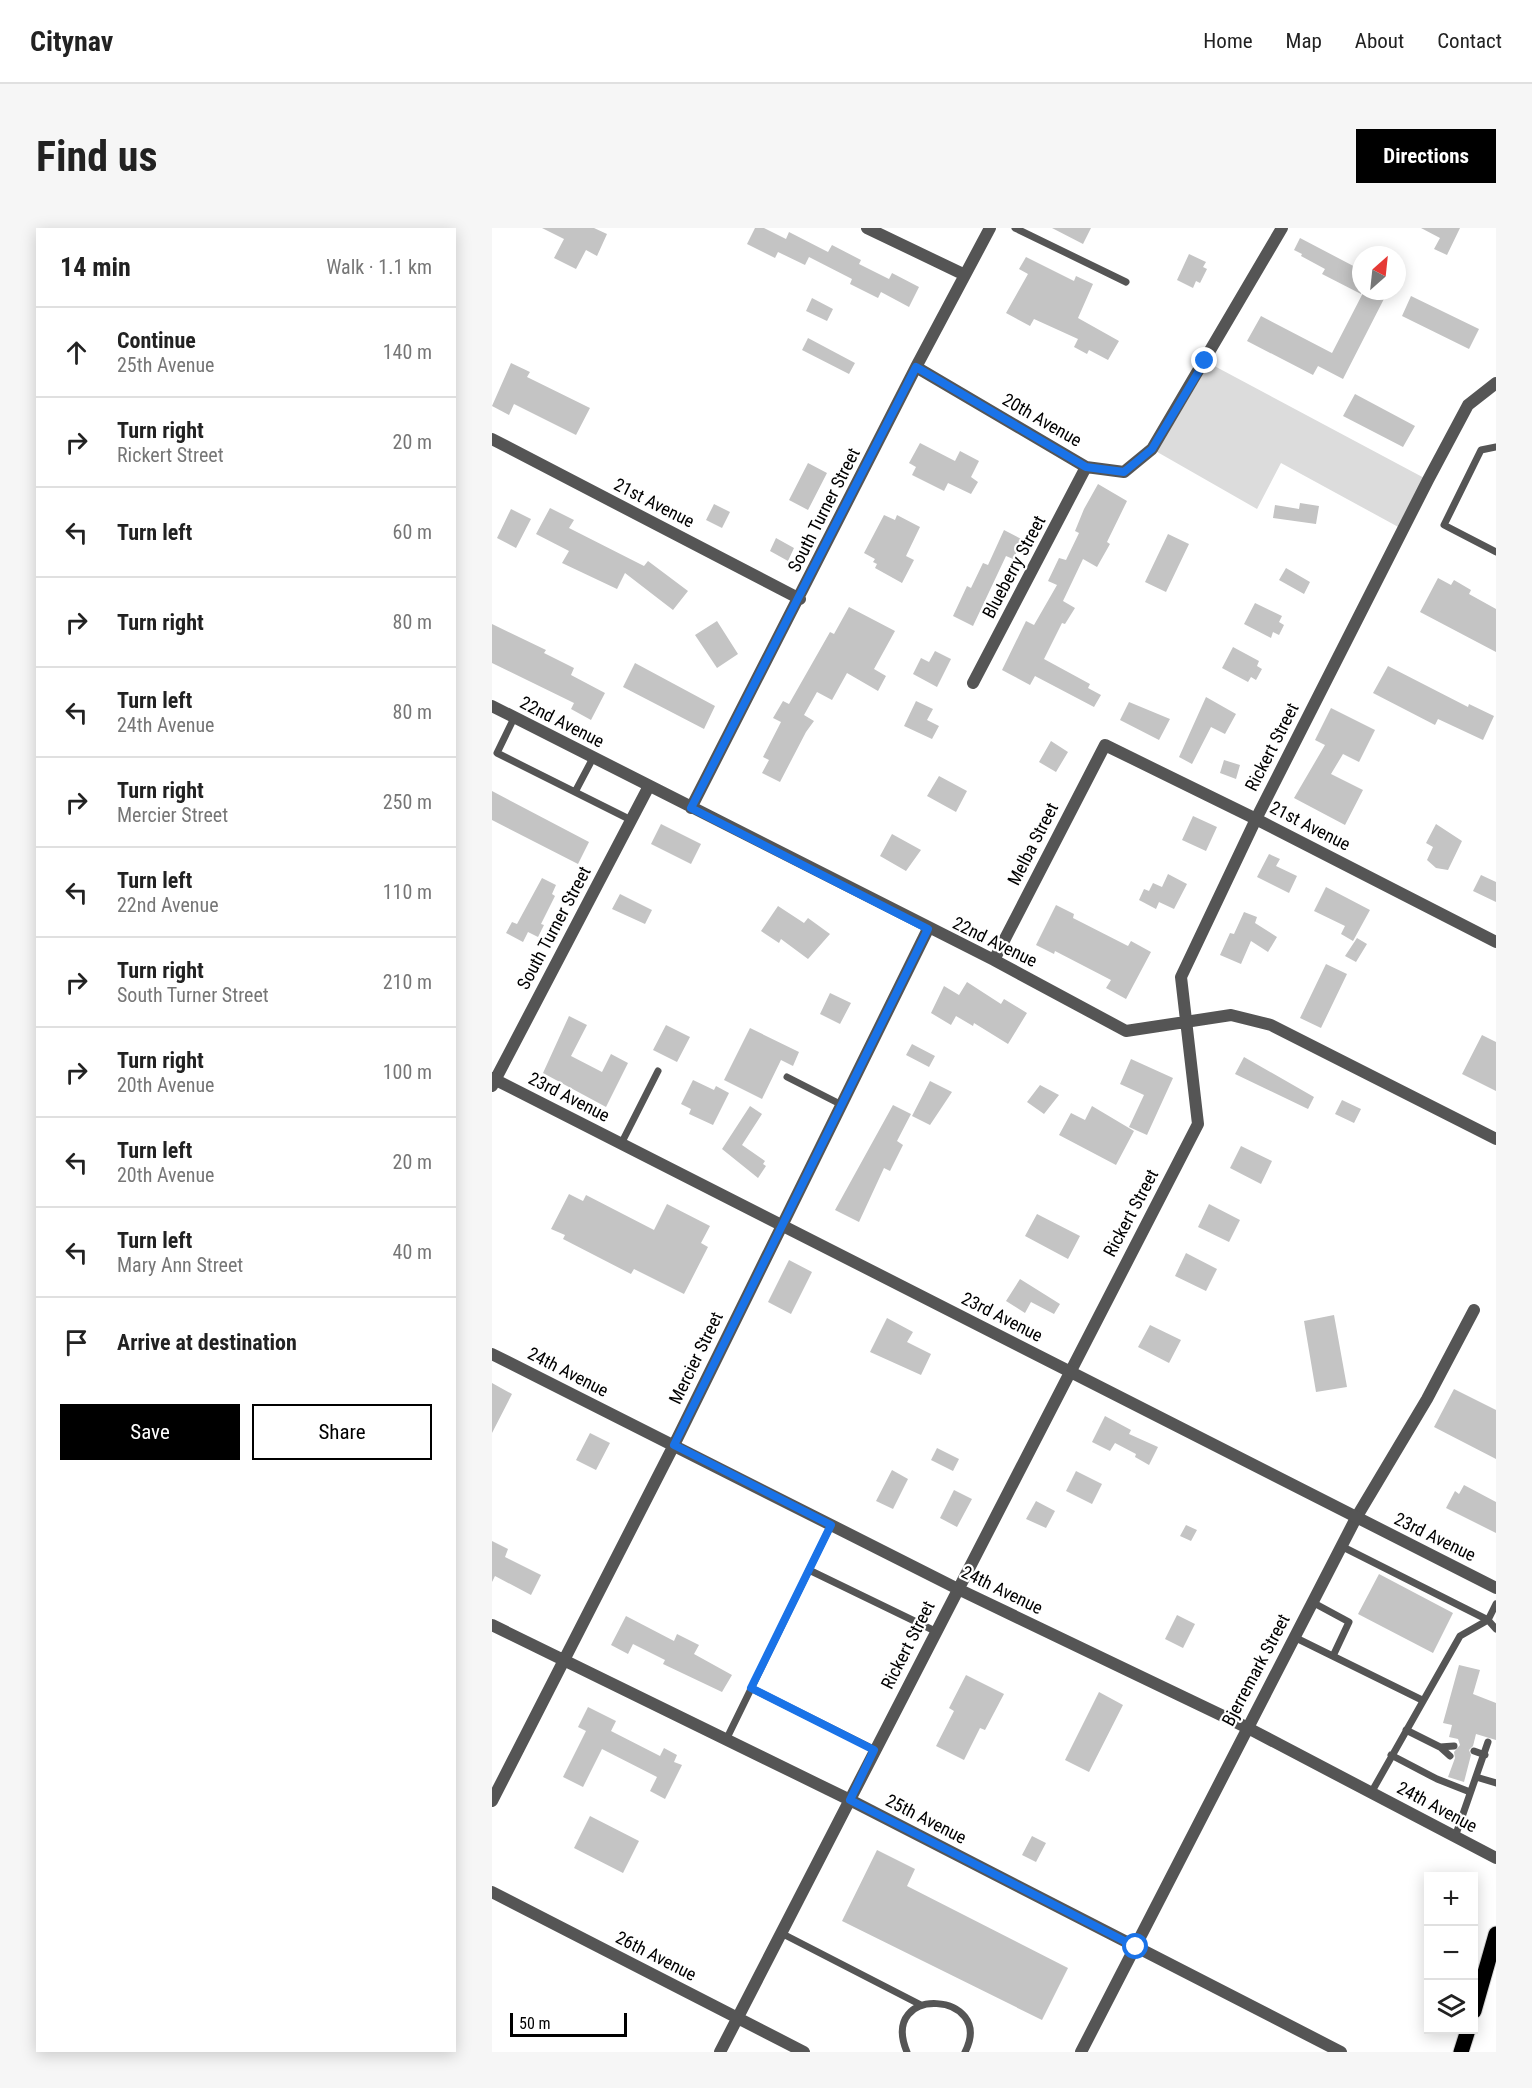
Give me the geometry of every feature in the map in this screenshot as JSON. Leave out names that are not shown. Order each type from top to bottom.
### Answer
[{"type":"main road","points":[[1478,1994],[1496,1934]]},
{"type":"main road","points":[[1461,2052],[1467,2034]]},
{"type":"street","points":[[867,228],[966,275]]},
{"type":"street","name":"South Turner Street","points":[[691,808],[800,599],[916,367],[990,228]]},
{"type":"street","name":"20th Avenue","points":[[916,367],[1086,467],[1124,472],[1152,449],[1282,228]]},
{"type":"street","name":"Rickert Street","points":[[720,2052],[1198,1124],[1180,977],[1256,819],[1468,405],[1496,383]]},
{"type":"street","name":"21st Avenue","points":[[492,439],[800,599]]},
{"type":"street","name":"Blueberry Street","points":[[973,683],[1086,467]]},
{"type":"street","name":"22nd Avenue","points":[[492,706],[928,929],[994,960],[1126,1030],[1231,1015],[1271,1025],[1496,1139]]},
{"type":"street","name":"21st Avenue","points":[[1105,745],[1256,819],[1496,942]]},
{"type":"street","name":"Melba Street","points":[[994,960],[1105,745]]},
{"type":"street","name":"South Turner Street","points":[[493,1081],[649,786]]},
{"type":"street","name":"Mercier Street","points":[[492,1801],[674,1445],[928,929]]},
{"type":"street","name":"23rd Avenue","points":[[493,1081],[1496,1588]]},
{"type":"street","name":"Bjerremark Street","points":[[1081,2052],[1341,1546],[1427,1399],[1474,1310]]},
{"type":"street","name":"24th Avenue","points":[[492,1354],[958,1589],[1246,1727],[1496,1858]]},
{"type":"street","name":"25th Avenue","points":[[492,1625],[850,1800],[1341,2052]]},
{"type":"street","name":"26th Avenue","points":[[492,1892],[804,2052]]},
{"type":"lane","points":[[1015,228],[1126,282]]},
{"type":"lane","points":[[1496,447],[1481,450],[1444,525],[1496,552]]},
{"type":"lane","points":[[514,718],[497,753],[631,820]]},
{"type":"lane","points":[[575,792],[593,758]]},
{"type":"lane","points":[[621,1144],[658,1071]]},
{"type":"lane","points":[[787,1077],[842,1105]]},
{"type":"lane","points":[[726,1740],[831,1525]]},
{"type":"lane","points":[[1341,1546],[1488,1620],[1496,1629]]},
{"type":"lane","points":[[809,1569],[935,1631]]},
{"type":"lane","points":[[1312,1602],[1349,1622],[1333,1656]]},
{"type":"lane","points":[[1371,1793],[1460,1636],[1488,1620],[1496,1604]]},
{"type":"lane","points":[[1294,1637],[1422,1700]]},
{"type":"lane","points":[[751,1688],[874,1750]]},
{"type":"lane","points":[[1406,1730],[1440,1747],[1450,1756]]},
{"type":"lane","points":[[1455,1837],[1488,1742]]},
{"type":"lane","points":[[1440,1747],[1454,1746]]},
{"type":"lane","points":[[1474,1751],[1485,1755]]},
{"type":"lane","points":[[1391,1755],[1437,1779],[1470,1792]]},
{"type":"lane","points":[[1472,1763],[1480,1766]]},
{"type":"lane","points":[[1476,1777],[1496,1783]]},
{"type":"lane","points":[[781,1933],[921,2005]]},
{"type":"lane","points":[[907,2052],[902,2041],[906,2019],[921,2005],[933,2002],[945,2003],[963,2015],[969,2036],[964,2052]]},
{"type":"shaded area","points":[[1205,361],[1428,480],[1402,529],[1281,463],[1257,509],[1152,449]]},
{"type":"building","points":[[542,228],[594,228],[607,234],[597,256],[586,250],[576,269],[554,258],[564,239]]},
{"type":"building","points":[[755,228],[764,228],[786,239],[789,232],[828,252],[832,245],[861,260],[859,264],[889,279],[892,273],[919,287],[909,307],[881,292],[878,298],[850,284],[852,279],[809,257],[805,265],[778,252],[775,258],[747,244]]},
{"type":"building","points":[[1052,228],[1091,228],[1083,244]]},
{"type":"building","points":[[1421,228],[1460,228],[1447,255],[1434,249],[1440,238]]},
{"type":"building","points":[[1300,238],[1352,265],[1352,289],[1322,274],[1325,269],[1294,250]]},
{"type":"building","points":[[1189,254],[1206,262],[1203,267],[1207,269],[1200,283],[1196,281],[1193,288],[1177,280]]},
{"type":"building","points":[[1026,257],[1074,281],[1076,276],[1093,284],[1078,318],[1119,341],[1108,360],[1089,350],[1087,354],[1074,347],[1078,339],[1034,319],[1030,326],[1006,313],[1028,274],[1019,269]]},
{"type":"building","points":[[1411,296],[1479,329],[1469,349],[1402,316]]},
{"type":"building","points":[[812,298],[833,309],[827,321],[806,311]]},
{"type":"building","points":[[1359,300],[1383,300],[1343,379],[1318,366],[1313,375],[1247,341],[1261,316],[1332,353]]},
{"type":"building","points":[[808,338],[855,363],[849,374],[802,350]]},
{"type":"building","points":[[511,363],[530,372],[527,377],[590,408],[576,435],[514,404],[509,415],[492,406]]},
{"type":"building","points":[[1355,394],[1415,426],[1403,447],[1343,416]]},
{"type":"building","points":[[920,443],[955,461],[960,451],[979,461],[971,477],[978,482],[971,494],[948,483],[944,491],[912,475],[916,467],[909,463]]},
{"type":"building","points":[[808,463],[827,473],[808,510],[789,500]]},
{"type":"building","points":[[1098,484],[1127,501],[1107,542],[1110,544],[1097,567],[1083,559],[1063,601],[1075,608],[1065,624],[1062,623],[1044,659],[1090,684],[1088,688],[1101,695],[1094,707],[1035,676],[1030,685],[1002,670],[1026,621],[1034,625],[1057,585],[1048,581],[1059,558],[1066,560],[1079,533],[1075,531],[1084,509]]},
{"type":"building","points":[[1300,503],[1319,506],[1316,524],[1273,518],[1275,505],[1299,509]]},
{"type":"building","points":[[714,504],[730,512],[722,528],[706,520]]},
{"type":"building","points":[[550,508],[574,520],[569,528],[644,566],[648,561],[688,591],[673,610],[625,573],[617,589],[562,563],[569,551],[536,534]]},
{"type":"building","points":[[511,509],[531,519],[516,548],[497,538]]},
{"type":"building","points":[[884,515],[895,520],[897,515],[920,527],[906,556],[914,560],[902,583],[875,568],[877,564],[873,562],[875,559],[864,553]]},
{"type":"building","points":[[1004,530],[1023,540],[1013,559],[1006,556],[973,626],[953,616],[967,586],[971,588],[983,563],[988,565]]},
{"type":"building","points":[[1168,534],[1189,544],[1166,592],[1145,582]]},
{"type":"building","points":[[776,538],[794,548],[788,561],[770,551]]},
{"type":"building","points":[[1286,568],[1310,582],[1304,594],[1279,580]]},
{"type":"building","points":[[1438,578],[1451,585],[1454,580],[1471,590],[1469,594],[1496,609],[1496,652],[1420,612]]},
{"type":"building","points":[[1255,603],[1282,616],[1279,622],[1284,625],[1279,635],[1273,632],[1271,638],[1244,624]]},
{"type":"building","points":[[849,607],[895,631],[874,669],[886,676],[878,691],[847,673],[832,700],[817,692],[804,715],[814,721],[780,782],[762,773],[769,760],[763,757],[781,722],[773,718],[783,701],[789,704],[830,632],[834,634]]},
{"type":"building","points":[[717,621],[738,654],[717,668],[695,635]]},
{"type":"building","points":[[492,624],[546,650],[544,653],[574,668],[571,675],[605,693],[591,720],[571,709],[574,703],[492,663]]},
{"type":"building","points":[[1233,647],[1259,661],[1257,666],[1262,669],[1256,680],[1251,677],[1248,682],[1222,668]]},
{"type":"building","points":[[935,651],[951,659],[937,687],[913,674],[921,658],[929,662]]},
{"type":"building","points":[[635,663],[715,706],[704,729],[623,687]]},
{"type":"building","points":[[1388,666],[1468,707],[1469,704],[1494,716],[1483,740],[1438,719],[1435,725],[1373,693]]},
{"type":"building","points":[[1206,697],[1236,714],[1225,734],[1211,727],[1192,764],[1179,757]]},
{"type":"building","points":[[916,701],[933,709],[927,720],[939,726],[932,739],[904,726]]},
{"type":"building","points":[[1129,702],[1170,719],[1159,740],[1120,720]]},
{"type":"building","points":[[1331,708],[1375,730],[1359,762],[1343,754],[1331,774],[1363,790],[1345,825],[1294,798],[1325,745],[1315,740]]},
{"type":"building","points":[[1051,741],[1068,752],[1056,772],[1039,762]]},
{"type":"building","points":[[1224,760],[1240,765],[1236,779],[1220,773]]},
{"type":"building","points":[[939,776],[967,791],[956,812],[927,796]]},
{"type":"building","points":[[492,791],[589,842],[578,864],[492,820]]},
{"type":"building","points":[[1193,816],[1217,827],[1206,851],[1182,840]]},
{"type":"building","points":[[661,824],[701,844],[691,864],[651,844]]},
{"type":"building","points":[[1436,824],[1462,841],[1448,870],[1436,868],[1427,860],[1433,847],[1426,843]]},
{"type":"building","points":[[892,834],[921,850],[906,871],[880,856]]},
{"type":"building","points":[[1269,854],[1280,859],[1276,866],[1297,876],[1289,893],[1257,877]]},
{"type":"building","points":[[1168,874],[1187,884],[1174,909],[1159,902],[1156,909],[1139,900],[1144,889],[1149,891],[1153,883],[1162,887]]},
{"type":"building","points":[[1481,875],[1496,882],[1496,902],[1473,891]]},
{"type":"building","points":[[542,878],[556,885],[552,894],[555,896],[541,924],[544,925],[538,937],[528,932],[523,942],[506,933],[512,922],[517,924]]},
{"type":"building","points":[[1326,887],[1370,910],[1353,941],[1341,934],[1345,926],[1314,911]]},
{"type":"building","points":[[620,894],[652,910],[645,924],[612,909]]},
{"type":"building","points":[[1056,905],[1074,914],[1073,918],[1128,946],[1131,941],[1151,952],[1126,999],[1106,988],[1111,980],[1055,951],[1054,954],[1036,945]]},
{"type":"building","points":[[778,906],[804,923],[808,918],[830,934],[808,959],[781,939],[779,943],[761,931]]},
{"type":"building","points":[[1244,912],[1257,917],[1255,923],[1277,937],[1268,952],[1251,941],[1241,964],[1220,955],[1230,933],[1234,934]]},
{"type":"building","points":[[1357,938],[1367,944],[1356,962],[1345,956]]},
{"type":"building","points":[[1326,964],[1347,974],[1321,1028],[1300,1018]]},
{"type":"building","points":[[967,982],[1001,1004],[1004,999],[1027,1013],[1008,1044],[974,1023],[973,1026],[956,1016],[951,1025],[931,1013],[944,986],[959,995]]},
{"type":"building","points":[[830,993],[851,1003],[840,1024],[820,1014]]},
{"type":"building","points":[[569,1016],[587,1025],[571,1056],[602,1072],[611,1054],[628,1063],[606,1107],[543,1073]]},
{"type":"building","points":[[666,1025],[690,1037],[677,1062],[653,1050]]},
{"type":"building","points":[[750,1028],[799,1052],[793,1066],[781,1060],[762,1099],[724,1080]]},
{"type":"building","points":[[1482,1035],[1496,1042],[1496,1091],[1462,1074]]},
{"type":"building","points":[[912,1044],[935,1056],[929,1067],[906,1055]]},
{"type":"building","points":[[1244,1057],[1314,1097],[1308,1109],[1235,1074]]},
{"type":"building","points":[[1131,1059],[1173,1078],[1147,1135],[1129,1127],[1144,1095],[1120,1084]]},
{"type":"building","points":[[693,1080],[714,1090],[716,1086],[729,1093],[713,1125],[689,1114],[691,1109],[681,1104]]},
{"type":"building","points":[[930,1081],[952,1092],[930,1125],[912,1116]]},
{"type":"building","points":[[1040,1085],[1059,1095],[1044,1114],[1027,1102]]},
{"type":"building","points":[[1342,1100],[1361,1109],[1354,1123],[1335,1114]]},
{"type":"building","points":[[893,1105],[911,1114],[897,1141],[903,1145],[890,1171],[884,1168],[859,1222],[835,1210]]},
{"type":"building","points":[[750,1106],[762,1114],[742,1145],[765,1161],[763,1164],[766,1166],[758,1178],[722,1149]]},
{"type":"building","points":[[1092,1106],[1134,1131],[1116,1165],[1059,1135],[1071,1113],[1085,1120]]},
{"type":"building","points":[[1241,1146],[1272,1161],[1261,1184],[1230,1168]]},
{"type":"building","points":[[569,1194],[583,1201],[586,1195],[654,1230],[667,1204],[710,1226],[701,1243],[708,1247],[684,1294],[634,1269],[631,1274],[563,1239],[565,1235],[551,1229]]},
{"type":"building","points":[[1209,1204],[1240,1220],[1229,1242],[1198,1227]]},
{"type":"building","points":[[1037,1214],[1080,1236],[1068,1259],[1025,1236]]},
{"type":"building","points":[[1186,1253],[1217,1269],[1206,1291],[1175,1276]]},
{"type":"building","points":[[789,1260],[812,1272],[791,1314],[768,1302]]},
{"type":"building","points":[[1020,1279],[1060,1304],[1054,1314],[1031,1302],[1025,1313],[1006,1301]]},
{"type":"building","points":[[1334,1315],[1347,1387],[1316,1392],[1304,1321]]},
{"type":"building","points":[[887,1318],[913,1332],[907,1342],[931,1354],[921,1375],[870,1352]]},
{"type":"building","points":[[1150,1325],[1181,1340],[1169,1363],[1138,1347]]},
{"type":"building","points":[[492,1383],[512,1394],[492,1433]]},
{"type":"building","points":[[1454,1389],[1496,1410],[1496,1459],[1434,1427]]},
{"type":"building","points":[[1105,1416],[1131,1430],[1129,1434],[1158,1447],[1149,1465],[1135,1457],[1136,1454],[1115,1443],[1110,1451],[1092,1442]]},
{"type":"building","points":[[590,1433],[610,1443],[596,1470],[576,1460]]},
{"type":"building","points":[[937,1448],[959,1459],[953,1471],[931,1460]]},
{"type":"building","points":[[892,1470],[908,1479],[893,1509],[876,1501]]},
{"type":"building","points":[[1076,1471],[1102,1484],[1092,1504],[1066,1491]]},
{"type":"building","points":[[1464,1485],[1496,1502],[1496,1533],[1446,1508],[1455,1491],[1459,1494]]},
{"type":"building","points":[[954,1490],[972,1499],[957,1527],[940,1518]]},
{"type":"building","points":[[1036,1501],[1055,1511],[1046,1528],[1026,1519]]},
{"type":"building","points":[[1186,1525],[1197,1530],[1191,1541],[1180,1536]]},
{"type":"building","points":[[492,1541],[508,1549],[505,1557],[541,1575],[531,1595],[495,1576],[492,1582]]},
{"type":"building","points":[[1379,1574],[1453,1613],[1433,1653],[1358,1614]]},
{"type":"building","points":[[1177,1615],[1195,1624],[1183,1648],[1165,1639]]},
{"type":"building","points":[[626,1616],[674,1641],[677,1634],[699,1645],[694,1654],[732,1675],[722,1692],[663,1664],[665,1660],[633,1644],[628,1654],[611,1645]]},
{"type":"building","points":[[1459,1665],[1480,1670],[1473,1694],[1496,1703],[1496,1740],[1476,1734],[1473,1746],[1469,1750],[1471,1755],[1464,1782],[1448,1777],[1455,1758],[1454,1752],[1460,1745],[1458,1739],[1449,1737],[1452,1725],[1443,1723]]},
{"type":"building","points":[[966,1675],[1004,1694],[985,1730],[980,1728],[964,1760],[936,1746],[954,1711],[949,1708]]},
{"type":"building","points":[[1099,1692],[1123,1705],[1089,1772],[1065,1760]]},
{"type":"building","points":[[588,1707],[616,1721],[611,1731],[660,1756],[664,1748],[677,1755],[674,1762],[682,1765],[665,1799],[650,1791],[657,1777],[602,1749],[583,1787],[563,1777],[586,1731],[578,1727]]},
{"type":"building","points":[[590,1816],[639,1841],[623,1873],[574,1848]]},
{"type":"building","points":[[1032,1836],[1046,1843],[1036,1862],[1022,1855]]},
{"type":"building","points":[[877,1850],[915,1869],[907,1886],[1068,1968],[1042,2020],[842,1921]]},
{"type":"route","points":[[1136,1947],[850,1800],[874,1750],[751,1688],[831,1525],[674,1445],[928,929],[691,808],[800,599],[916,367],[1086,467],[1124,472],[1152,449],[1205,361]]}]
